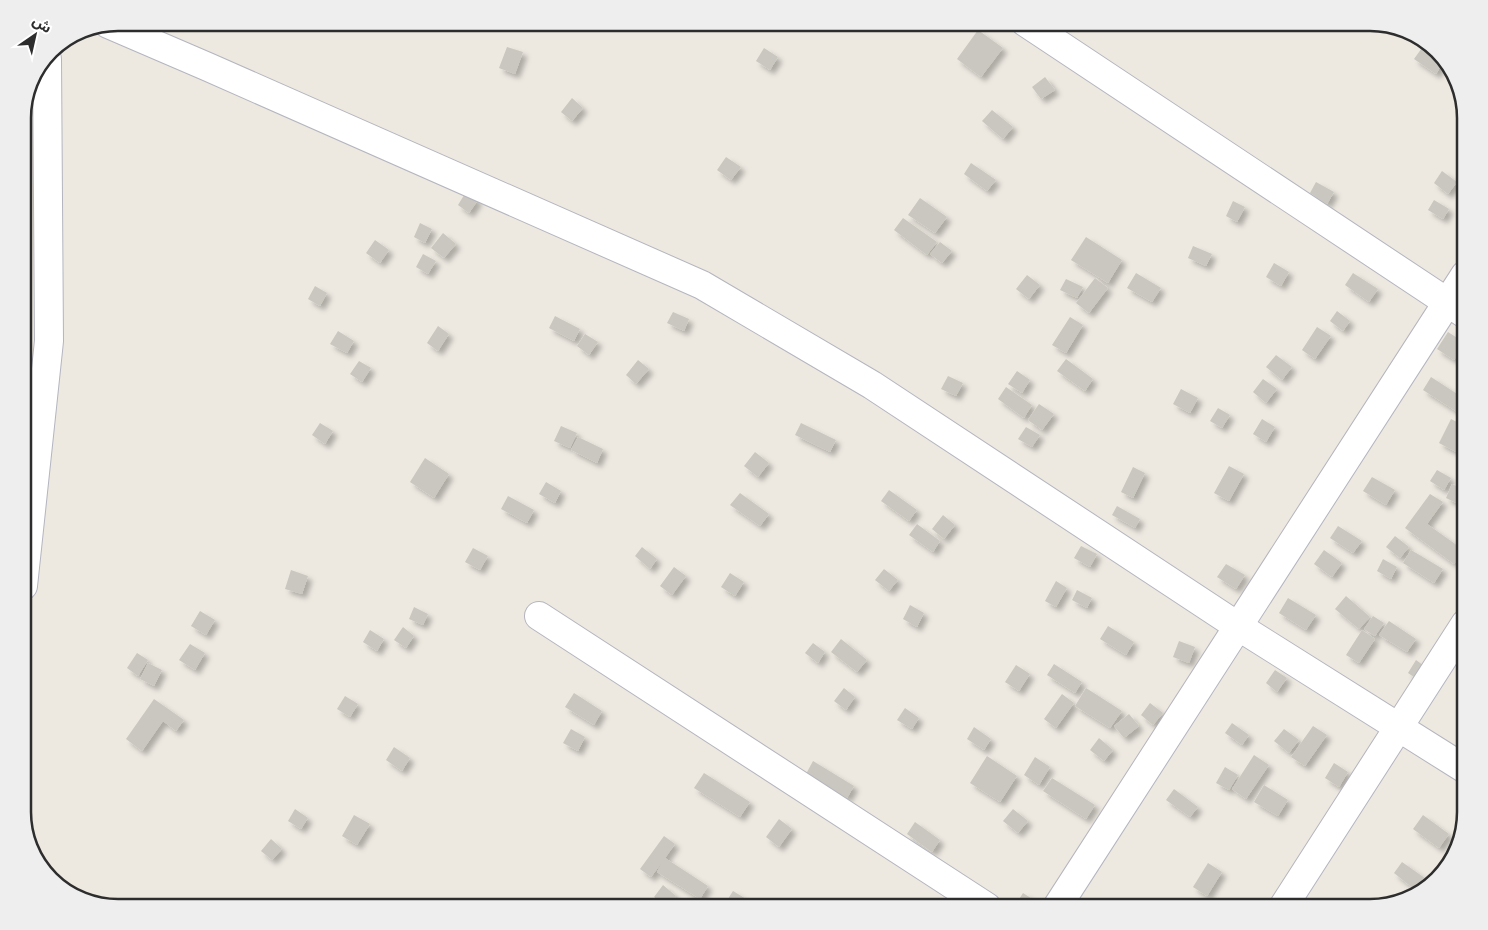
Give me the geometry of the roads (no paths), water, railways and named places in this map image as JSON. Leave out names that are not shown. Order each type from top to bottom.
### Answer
[{"type":"street","points":[[124,31],[702,285],[872,385],[1238,626],[1457,763]]},
{"type":"street","points":[[1039,31],[1457,308],[1238,626],[1063,899]]},
{"type":"street","points":[[31,511],[49,341],[47,69]]},
{"type":"street","points":[[539,616],[973,899]]},
{"type":"street","points":[[1289,899],[1457,638]]}]
